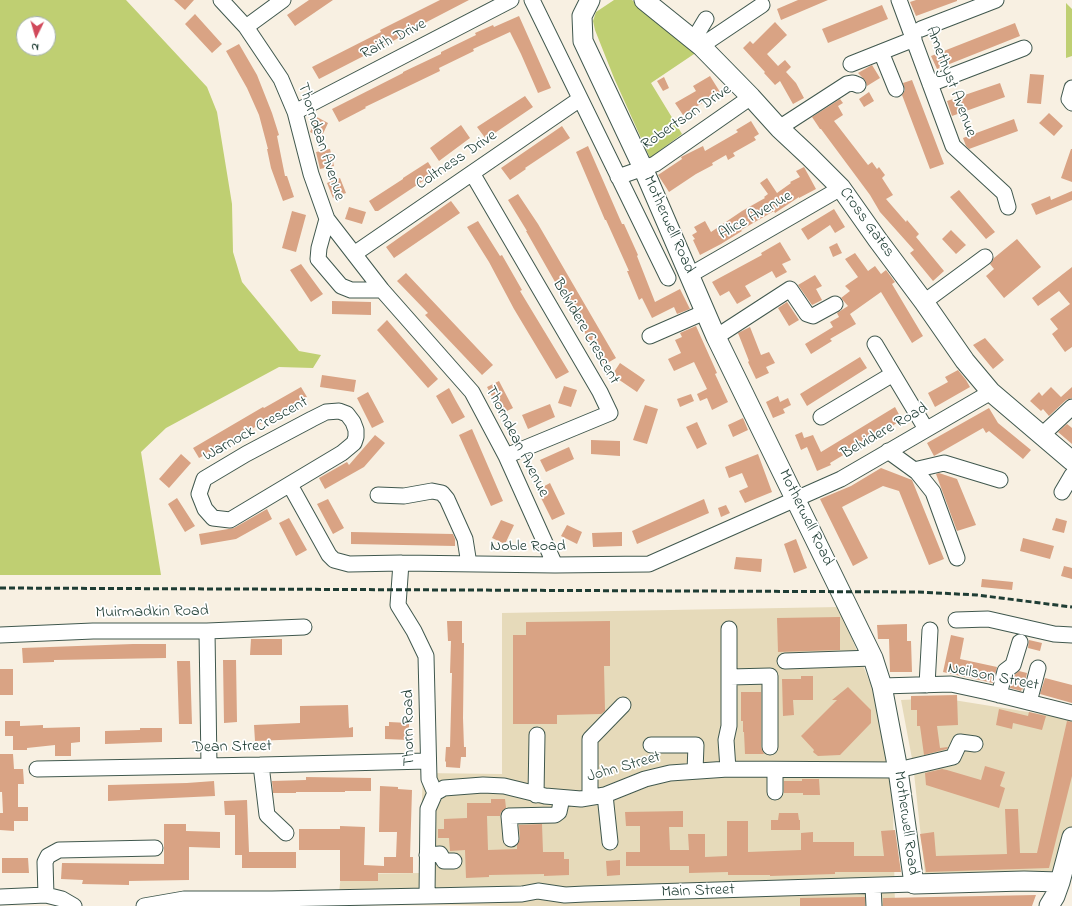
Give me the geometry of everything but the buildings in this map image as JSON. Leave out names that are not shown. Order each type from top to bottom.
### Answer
[{"type":"main road","name":"Motherwell Road","points":[[590,0],[582,16],[583,41],[643,168],[716,337],[873,658],[882,686],[898,770],[914,884]]},
{"type":"main road","name":"Cross Gates","points":[[644,0],[697,43],[751,97],[778,128],[841,188],[965,361],[990,392],[1072,461]]},
{"type":"main road","points":[[1049,906],[1055,896],[1060,882],[1072,837]]},
{"type":"main road","name":"Main Street","points":[[914,884],[1024,881],[1060,882]]},
{"type":"street","name":"Thorndean Avenue","points":[[221,0],[246,27],[281,79],[294,112],[311,174],[327,219],[382,290],[472,392],[506,456],[555,565]]},
{"type":"street","points":[[246,27],[283,0]]},
{"type":"street","name":"Raith Drive","points":[[294,112],[511,0]]},
{"type":"street","name":"Motherwell Road","points":[[532,0],[668,278]]},
{"type":"street","name":"Amethyst Avenue","points":[[899,0],[918,34],[930,84],[953,146],[1004,193],[1008,207]]},
{"type":"street","points":[[851,64],[996,0]]},
{"type":"street","points":[[697,43],[762,5]]},
{"type":"street","points":[[697,43],[706,19]]},
{"type":"street","points":[[930,84],[1024,48]]},
{"type":"street","points":[[881,52],[896,89]]},
{"type":"street","points":[[778,128],[847,84],[853,83],[858,85]]},
{"type":"street","points":[[1072,88],[1069,100],[1072,103]]},
{"type":"street","name":"Robertson Drive","points":[[643,168],[655,164],[751,97]]},
{"type":"street","name":"Coltness Drive","points":[[354,254],[580,98]]},
{"type":"street","name":"Motherwell Road","points":[[618,177],[643,168]]},
{"type":"street","name":"Belvidere Crescent","points":[[472,173],[600,392],[610,413],[506,456]]},
{"type":"street","name":"Alice Avenue","points":[[690,275],[841,188]]},
{"type":"street","name":"Thorndean Avenue","points":[[327,219],[319,248],[318,259],[341,286],[351,290],[382,290]]},
{"type":"street","points":[[924,302],[985,257]]},
{"type":"street","points":[[716,337],[790,289],[807,314],[813,316],[835,304]]},
{"type":"street","points":[[650,336],[705,312]]},
{"type":"street","points":[[875,344],[926,429]]},
{"type":"street","points":[[821,417],[893,374]]},
{"type":"street","name":"Belvidere Road","points":[[795,499],[840,479],[990,392]]},
{"type":"street","points":[[1042,435],[1072,407]]},
{"type":"street","name":"Warnock Crescent","points":[[339,410],[347,414],[353,422],[356,430],[354,443],[342,453],[290,485],[230,520],[213,518],[205,509],[199,494],[204,479],[246,454],[326,412],[339,410]]},
{"type":"street","points":[[888,450],[914,470],[933,492],[957,558]]},
{"type":"street","points":[[914,470],[944,463],[1000,480]]},
{"type":"street","points":[[1062,492],[1072,475]]},
{"type":"street","name":"Noble Road","points":[[290,485],[329,555],[334,560],[349,564],[649,564],[795,499]]},
{"type":"street","points":[[378,495],[404,496],[432,491],[442,494],[447,499],[465,539],[469,564]]},
{"type":"street","name":"Thorn Road","points":[[401,563],[398,606],[414,631],[426,656],[429,779],[435,793]]},
{"type":"street","points":[[956,620],[988,619],[1054,634],[1072,635]]},
{"type":"street","name":"Muirmadkin Road","points":[[0,635],[93,631],[304,627]]},
{"type":"street","points":[[728,769],[726,740],[729,726],[729,629]]},
{"type":"street","points":[[207,630],[209,766]]},
{"type":"street","points":[[928,685],[930,630]]},
{"type":"street","points":[[999,695],[1005,671],[1013,665],[1020,642]]},
{"type":"street","points":[[785,661],[873,658]]},
{"type":"street","points":[[1029,702],[1038,668]]},
{"type":"street","points":[[730,677],[770,676],[770,747]]},
{"type":"street","name":"Neilson Street","points":[[882,686],[951,684],[1072,713]]},
{"type":"street","points":[[590,797],[590,739],[623,705]]},
{"type":"street","points":[[536,795],[537,735]]},
{"type":"street","name":"John Street","points":[[435,793],[444,788],[483,785],[504,786],[536,795],[581,800],[605,794],[645,779],[670,773],[728,769],[775,770],[856,776],[898,770],[953,757],[960,742],[975,744]]},
{"type":"street","points":[[651,746],[696,745],[695,771]]},
{"type":"street","name":"Dean Street","points":[[37,769],[261,766],[428,760]]},
{"type":"street","points":[[261,766],[267,815],[286,833]]},
{"type":"street","points":[[775,770],[775,792]]},
{"type":"street","points":[[427,896],[428,809],[435,793]]},
{"type":"street","points":[[605,794],[610,842]]},
{"type":"street","points":[[511,839],[510,816],[555,816],[559,812],[562,798]]},
{"type":"street","points":[[46,895],[45,862],[48,856],[59,850],[156,848]]},
{"type":"street","points":[[428,855],[440,854],[444,861],[454,861]]},
{"type":"street","name":"Main Street","points":[[151,905],[184,899],[272,902],[427,896],[522,900],[538,891],[565,895],[914,884]]},
{"type":"street","points":[[873,886],[874,906]]},
{"type":"street","points":[[0,897],[46,895],[62,899],[74,906]]},
{"type":"shaded area","points":[[839,607],[871,685],[892,764],[895,906],[516,906],[338,903],[341,874],[419,873],[423,773],[502,774],[502,613]]},
{"type":"shaded area","points":[[941,698],[1072,719],[1072,872],[1034,871],[925,874],[913,764],[901,700]]},
{"type":"green space","points":[[0,0],[126,0],[207,87],[217,112],[232,204],[233,252],[242,282],[299,351],[321,355],[313,368],[279,367],[166,428],[141,452],[161,575],[0,575]]},
{"type":"green space","points":[[614,0],[632,0],[697,52],[651,83],[682,134],[650,158],[614,78],[595,30],[593,21],[596,12]]},
{"type":"green space","points":[[1066,3],[1072,9],[1072,56],[1066,58]]},
{"type":"railway","points":[[0,588],[918,592],[977,595],[1072,607]]}]
